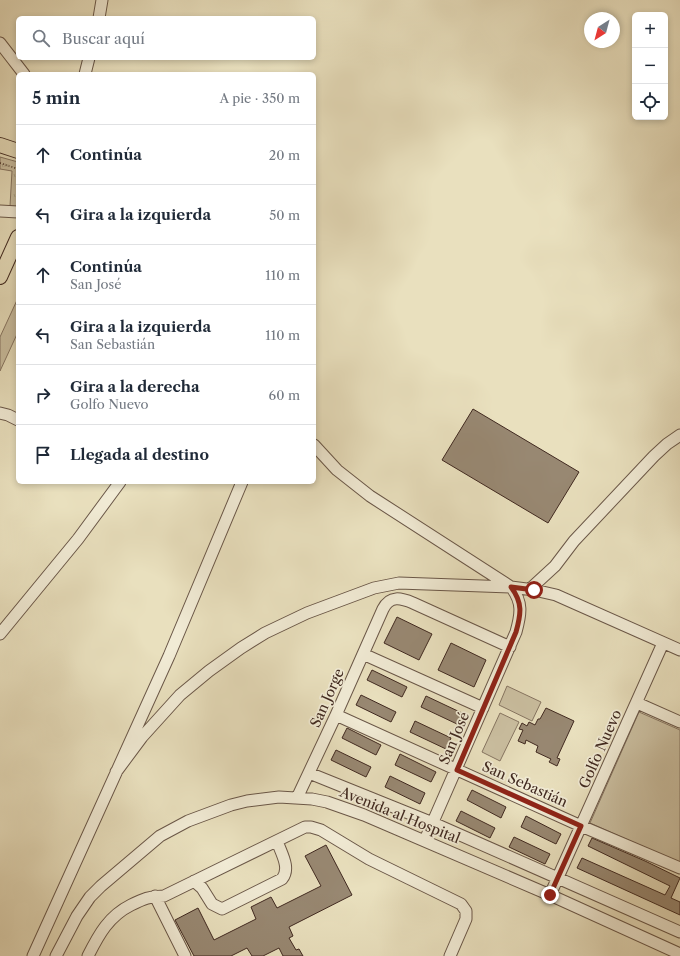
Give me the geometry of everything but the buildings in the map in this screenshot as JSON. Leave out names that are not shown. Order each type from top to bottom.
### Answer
[{"type":"main road","points":[[0,145],[16,150]]},
{"type":"main road","points":[[0,277],[16,241]]},
{"type":"street","points":[[98,16],[102,0]]},
{"type":"street","points":[[0,43],[22,72]]},
{"type":"street","points":[[86,72],[88,60]]},
{"type":"street","points":[[0,211],[16,212]]},
{"type":"street","points":[[0,413],[16,419]]},
{"type":"street","points":[[530,589],[555,566],[574,542],[654,456],[680,435]]},
{"type":"street","points":[[316,447],[337,470],[370,496],[511,587]]},
{"type":"street","points":[[0,634],[78,540],[119,484]]},
{"type":"street","points":[[33,956],[169,656],[241,484]]},
{"type":"street","points":[[116,772],[142,737],[180,695],[240,648],[266,633],[307,613],[374,588],[399,583],[530,589],[556,595],[680,650]]},
{"type":"street","name":"San José","points":[[425,840],[510,647],[520,618],[520,606],[517,595],[511,587]]},
{"type":"street","name":"San Jorge","points":[[297,798],[310,773],[383,609],[391,600],[398,598],[404,600],[510,647]]},
{"type":"street","name":"Golfo Nuevo","points":[[550,895],[663,643]]},
{"type":"street","points":[[363,654],[483,708]]},
{"type":"street","points":[[637,702],[680,722]]},
{"type":"street","name":"San Sebastián","points":[[336,715],[581,826],[680,868]]},
{"type":"street","points":[[310,773],[433,823],[680,932]]},
{"type":"street","name":"Avenida al Hospital","points":[[56,956],[77,916],[90,897],[160,836],[188,821],[231,805],[264,798],[312,799],[344,807],[425,840],[679,951]]},
{"type":"street","points":[[88,956],[107,923],[117,913],[145,898],[164,896],[305,827],[311,827],[321,830],[369,859],[459,902],[465,908],[467,915],[450,956]]},
{"type":"street","points":[[194,882],[202,888],[212,904],[222,909],[282,879],[286,867],[277,841]]},
{"type":"street","points":[[155,896],[185,956]]},
{"type":"path","points":[[0,163],[16,168]]},
{"type":"green space","points":[[0,157],[16,161],[16,207],[10,206],[12,171],[0,169]]},
{"type":"green space","points":[[16,302],[16,336],[0,371],[0,337]]},
{"type":"green space","points":[[507,686],[541,702],[532,721],[499,705]]},
{"type":"green space","points":[[639,712],[680,730],[680,863],[590,823]]},
{"type":"green space","points":[[500,713],[519,722],[500,761],[482,752]]},
{"type":"route","points":[[534,590],[511,587],[517,595],[520,606],[520,618],[516,632],[457,770],[581,826],[550,895]]}]
